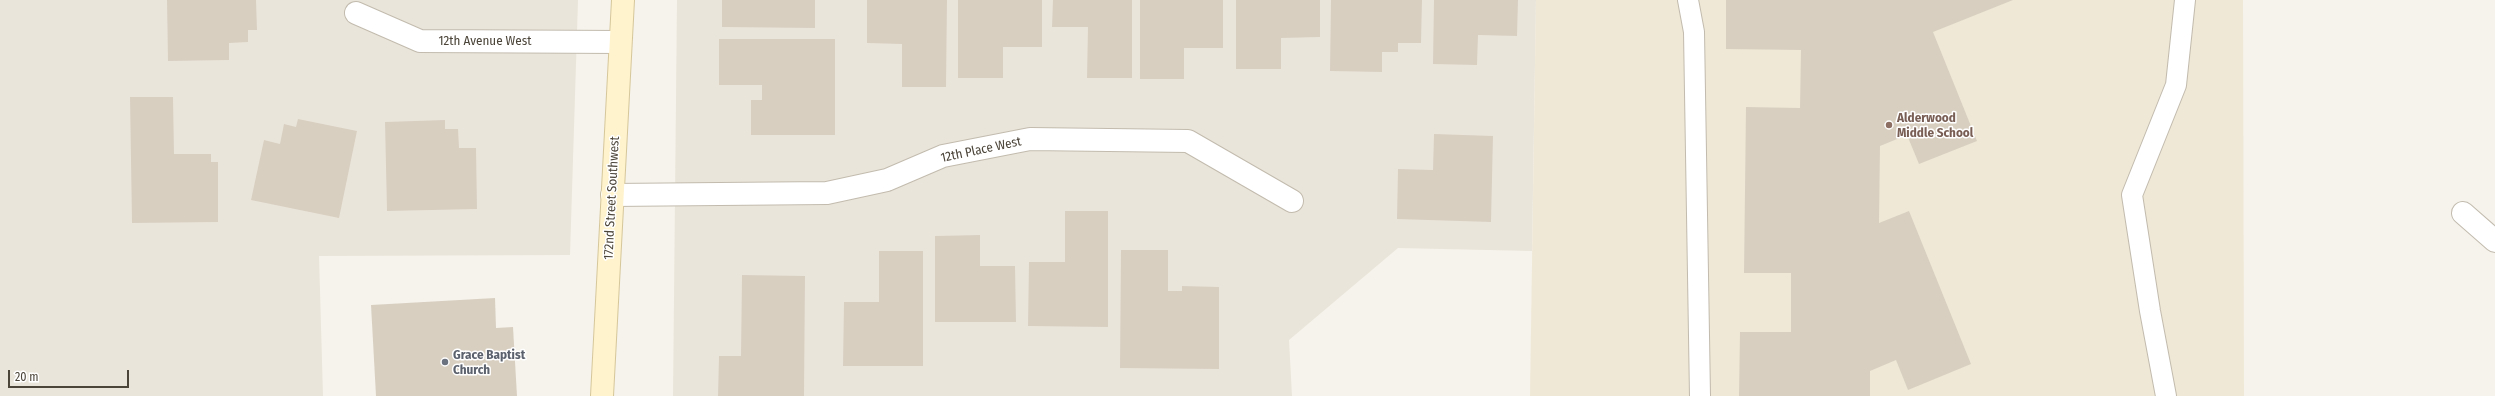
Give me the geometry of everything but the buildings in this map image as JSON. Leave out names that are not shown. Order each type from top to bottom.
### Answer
[{"type":"street","name":"172nd Street Southwest","points":[[602,396],[623,0]]},
{"type":"street","name":"12th Avenue West","points":[[356,13],[420,41],[620,42]]},
{"type":"street","name":"12th Place West","points":[[612,195],[827,193],[887,180],[943,156],[1030,139],[1188,141],[1292,201]]},
{"type":"street","points":[[2462,213],[2495,241]]},
{"type":"lane","points":[[1688,0],[1694,32],[1700,396]]},
{"type":"lane","points":[[2166,396],[2132,195],[2176,85],[2184,0]]},
{"type":"shaded area","points":[[0,0],[578,0],[570,255],[319,256],[323,396],[0,396]]},
{"type":"shaded area","points":[[677,0],[1536,0],[1532,251],[1398,248],[1289,340],[1292,396],[673,396]]},
{"type":"shaded area","name":"Alderwood Middle School","points":[[1536,0],[2243,0],[2244,396],[1530,396]]},
{"type":"place","name":"Alderwood Middle School","points":[[1889,125]]},
{"type":"place","name":"Grace Baptist Church","points":[[445,362]]}]
